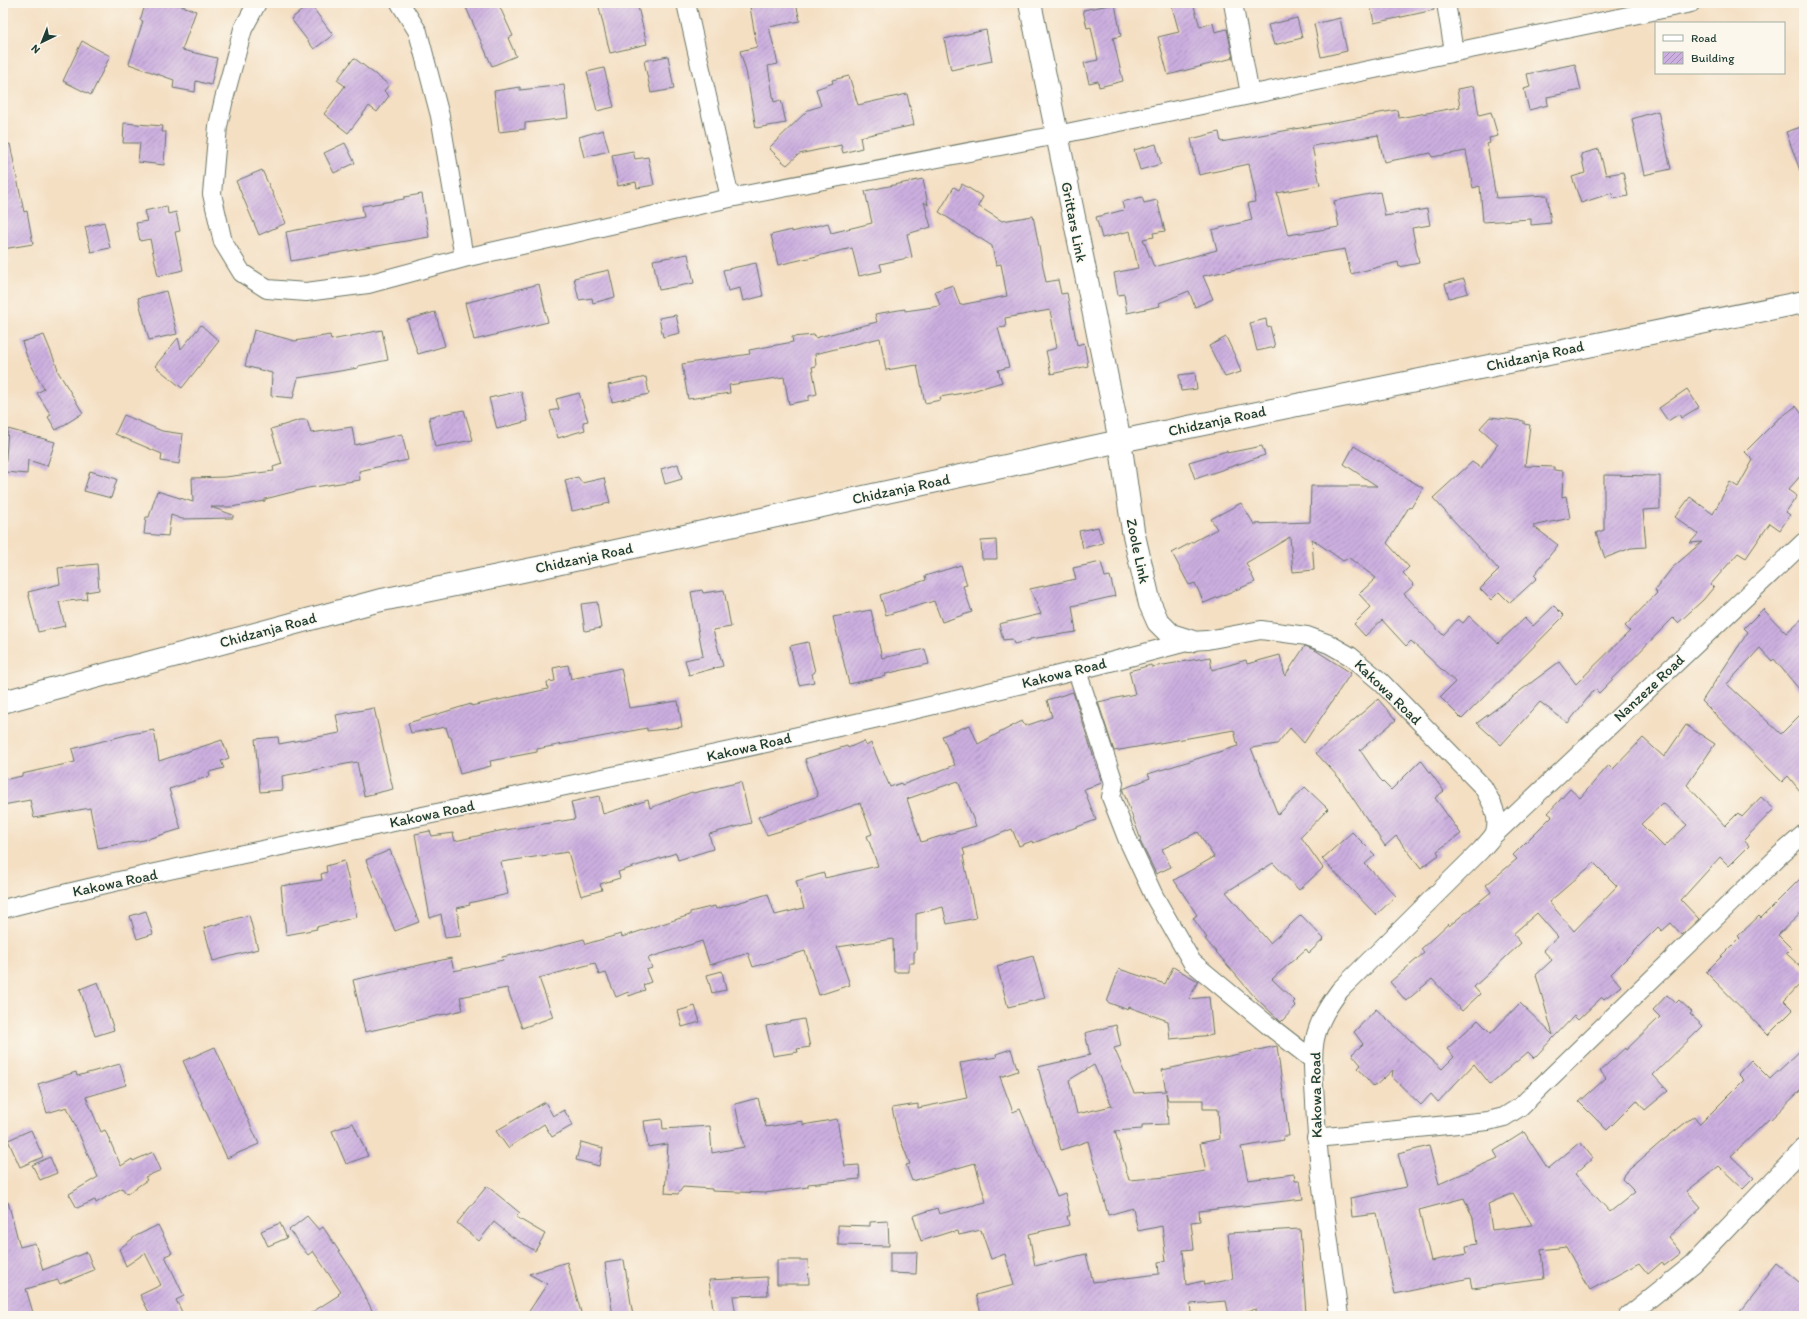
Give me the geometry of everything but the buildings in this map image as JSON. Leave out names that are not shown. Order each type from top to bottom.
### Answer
[{"type":"street","points":[[257,3],[243,29],[224,99],[218,126],[212,194],[223,242],[242,273],[267,289],[306,292],[368,284],[464,258],[730,198],[1057,135],[1691,3]]},
{"type":"street","points":[[400,3],[418,32],[440,116],[464,258]]},
{"type":"street","points":[[686,3],[730,198]]},
{"type":"street","name":"Grittars Link","points":[[1030,3],[1120,441]]},
{"type":"street","points":[[1233,3],[1250,94]]},
{"type":"street","points":[[1446,3],[1454,52]]},
{"type":"street","name":"Chidzanja Road","points":[[3,702],[378,601],[562,563],[1120,441],[1804,302]]},
{"type":"street","name":"Zoole Link","points":[[1120,441],[1133,531],[1150,604],[1158,622],[1171,635],[1190,641]]},
{"type":"street","name":"Nanzeze Road","points":[[1495,834],[1804,542]]},
{"type":"street","name":"Kakowa Road","points":[[3,909],[307,841],[722,753],[1077,671],[1190,641],[1207,640],[1261,630],[1307,636],[1329,644],[1350,656],[1381,682],[1483,787],[1492,802],[1496,818],[1495,834],[1481,850],[1340,990],[1328,1006],[1320,1022],[1315,1039],[1313,1060],[1316,1138],[1339,1316]]},
{"type":"street","points":[[1077,671],[1114,783],[1111,797],[1119,818],[1154,896],[1192,962],[1313,1060]]},
{"type":"street","points":[[1316,1138],[1488,1121],[1504,1117],[1520,1106],[1781,854],[1804,834]]},
{"type":"street","points":[[1628,1316],[1693,1264],[1804,1148]]}]
